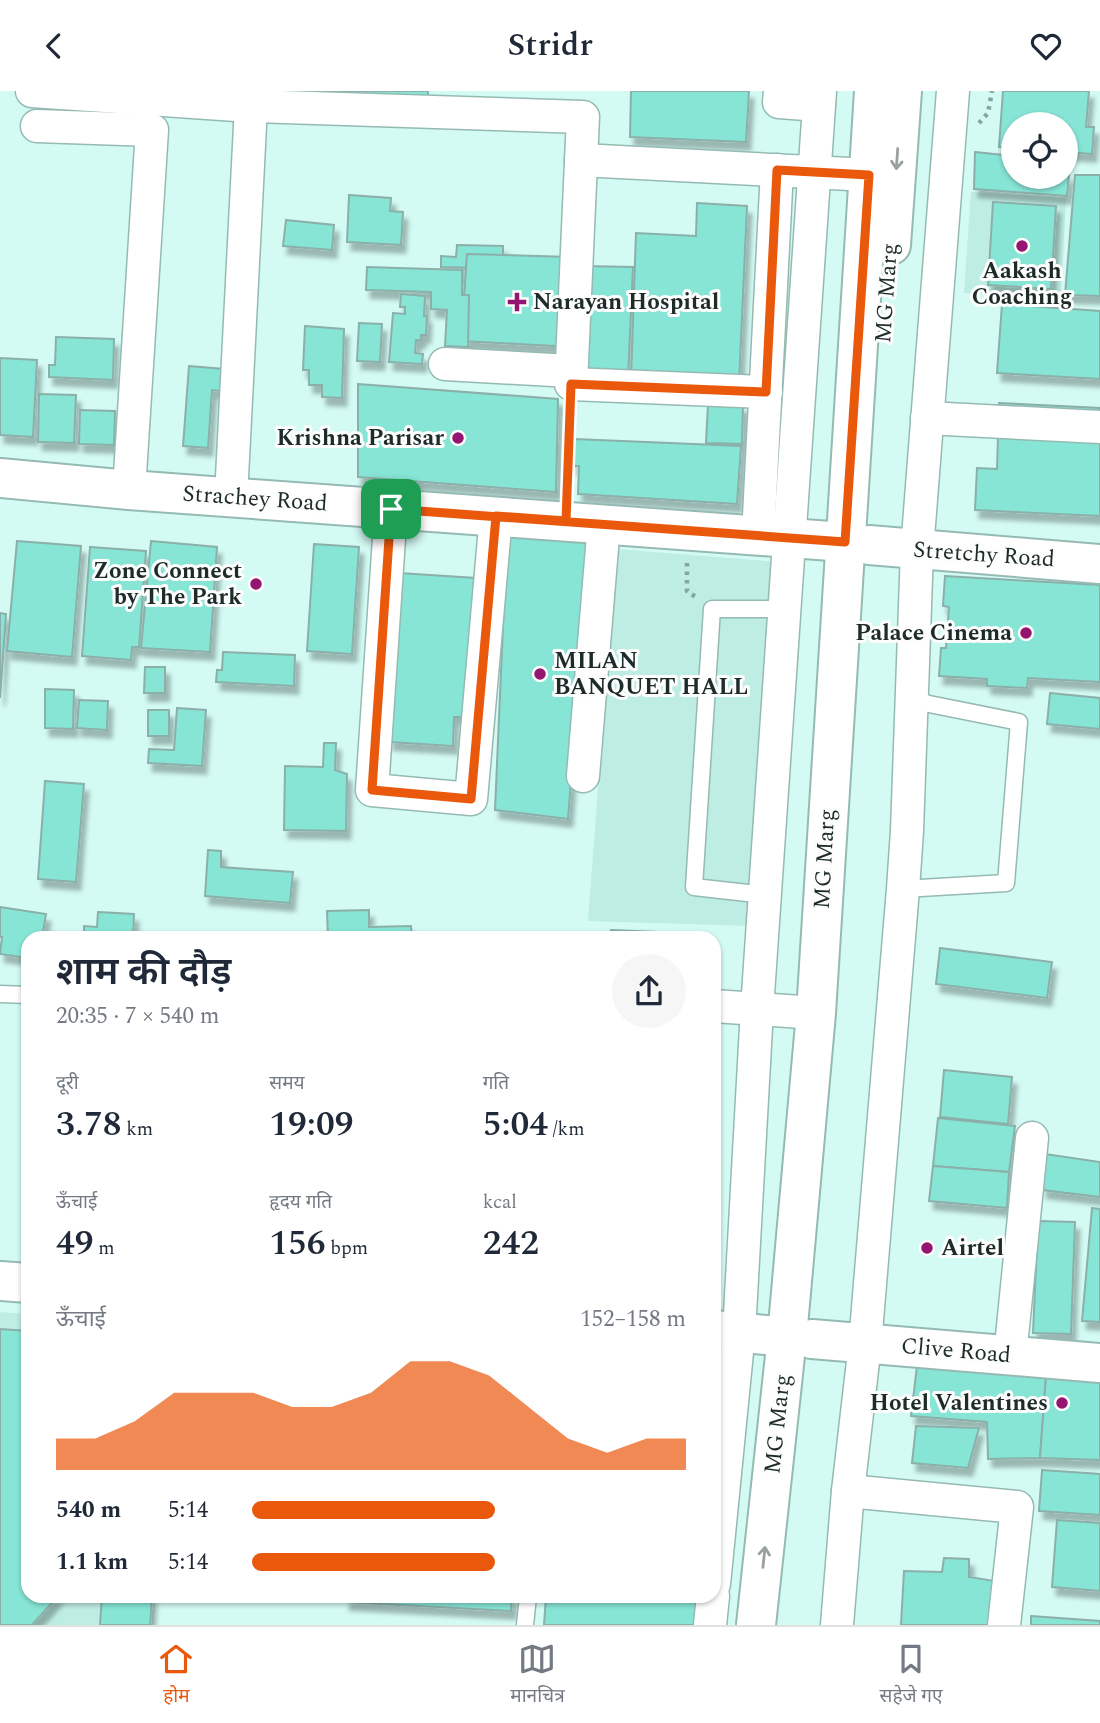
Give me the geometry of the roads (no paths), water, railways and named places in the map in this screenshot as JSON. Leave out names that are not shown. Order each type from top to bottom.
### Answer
[{"type":"main road","name":"MG Marg","points":[[756,1625],[800,1338],[847,899],[858,702],[857,544],[874,91]]},
{"type":"main road","name":"MG Marg","points":[[783,1625],[816,1013],[857,544],[902,91]]},
{"type":"main road","name":"Strachey Road","points":[[0,478],[857,544]]},
{"type":"main road","name":"Stretchy Road","points":[[857,544],[1100,564]]},
{"type":"main road","points":[[0,1282],[21,1283]]},
{"type":"main road","name":"Clive Road","points":[[727,1331],[1100,1363]]},
{"type":"street","points":[[32,91],[251,106],[583,117],[571,377]]},
{"type":"street","points":[[774,537],[815,172],[820,98],[779,102],[780,91]]},
{"type":"street","points":[[837,1625],[848,1491],[865,1344],[903,889],[917,550],[953,91]]},
{"type":"street","points":[[231,497],[251,106]]},
{"type":"street","points":[[37,126],[152,130],[130,489]]},
{"type":"street","points":[[580,160],[869,175]]},
{"type":"street","points":[[721,1448],[727,1331],[757,1009],[785,609],[774,537],[766,392],[777,170]]},
{"type":"street","points":[[444,363],[571,377],[766,392]]},
{"type":"street","points":[[927,418],[1100,426]]},
{"type":"street","points":[[391,509],[372,790],[471,799],[496,516]]},
{"type":"street","points":[[583,776],[604,524]]},
{"type":"street","points":[[721,1006],[816,1013]]},
{"type":"street","points":[[1010,1356],[1032,1138]]},
{"type":"street","points":[[848,1491],[1017,1507],[1004,1625]]},
{"type":"street","points":[[710,1625],[712,1603]]},
{"type":"lane","points":[[765,895],[694,887],[712,609],[785,609]]},
{"type":"lane","points":[[903,889],[1006,883],[1019,722],[911,699]]},
{"type":"lane","points":[[0,994],[21,995]]},
{"type":"lane","points":[[525,1625],[527,1603]]},
{"type":"place","name":"Aakash Coaching","points":[[1022,246]]},
{"type":"place","name":"Narayan Hospital","points":[[517,302]]},
{"type":"place","name":"Krishna Parisar","points":[[458,438]]},
{"type":"place","name":"Zone Connect by The Park","points":[[256,584]]},
{"type":"place","name":"Palace Cinema","points":[[1026,633]]},
{"type":"place","name":"MILAN BANQUET HALL","points":[[540,674]]},
{"type":"place","name":"Airtel","points":[[927,1248]]},
{"type":"place","name":"Hotel Valentines","points":[[1062,1403]]}]
